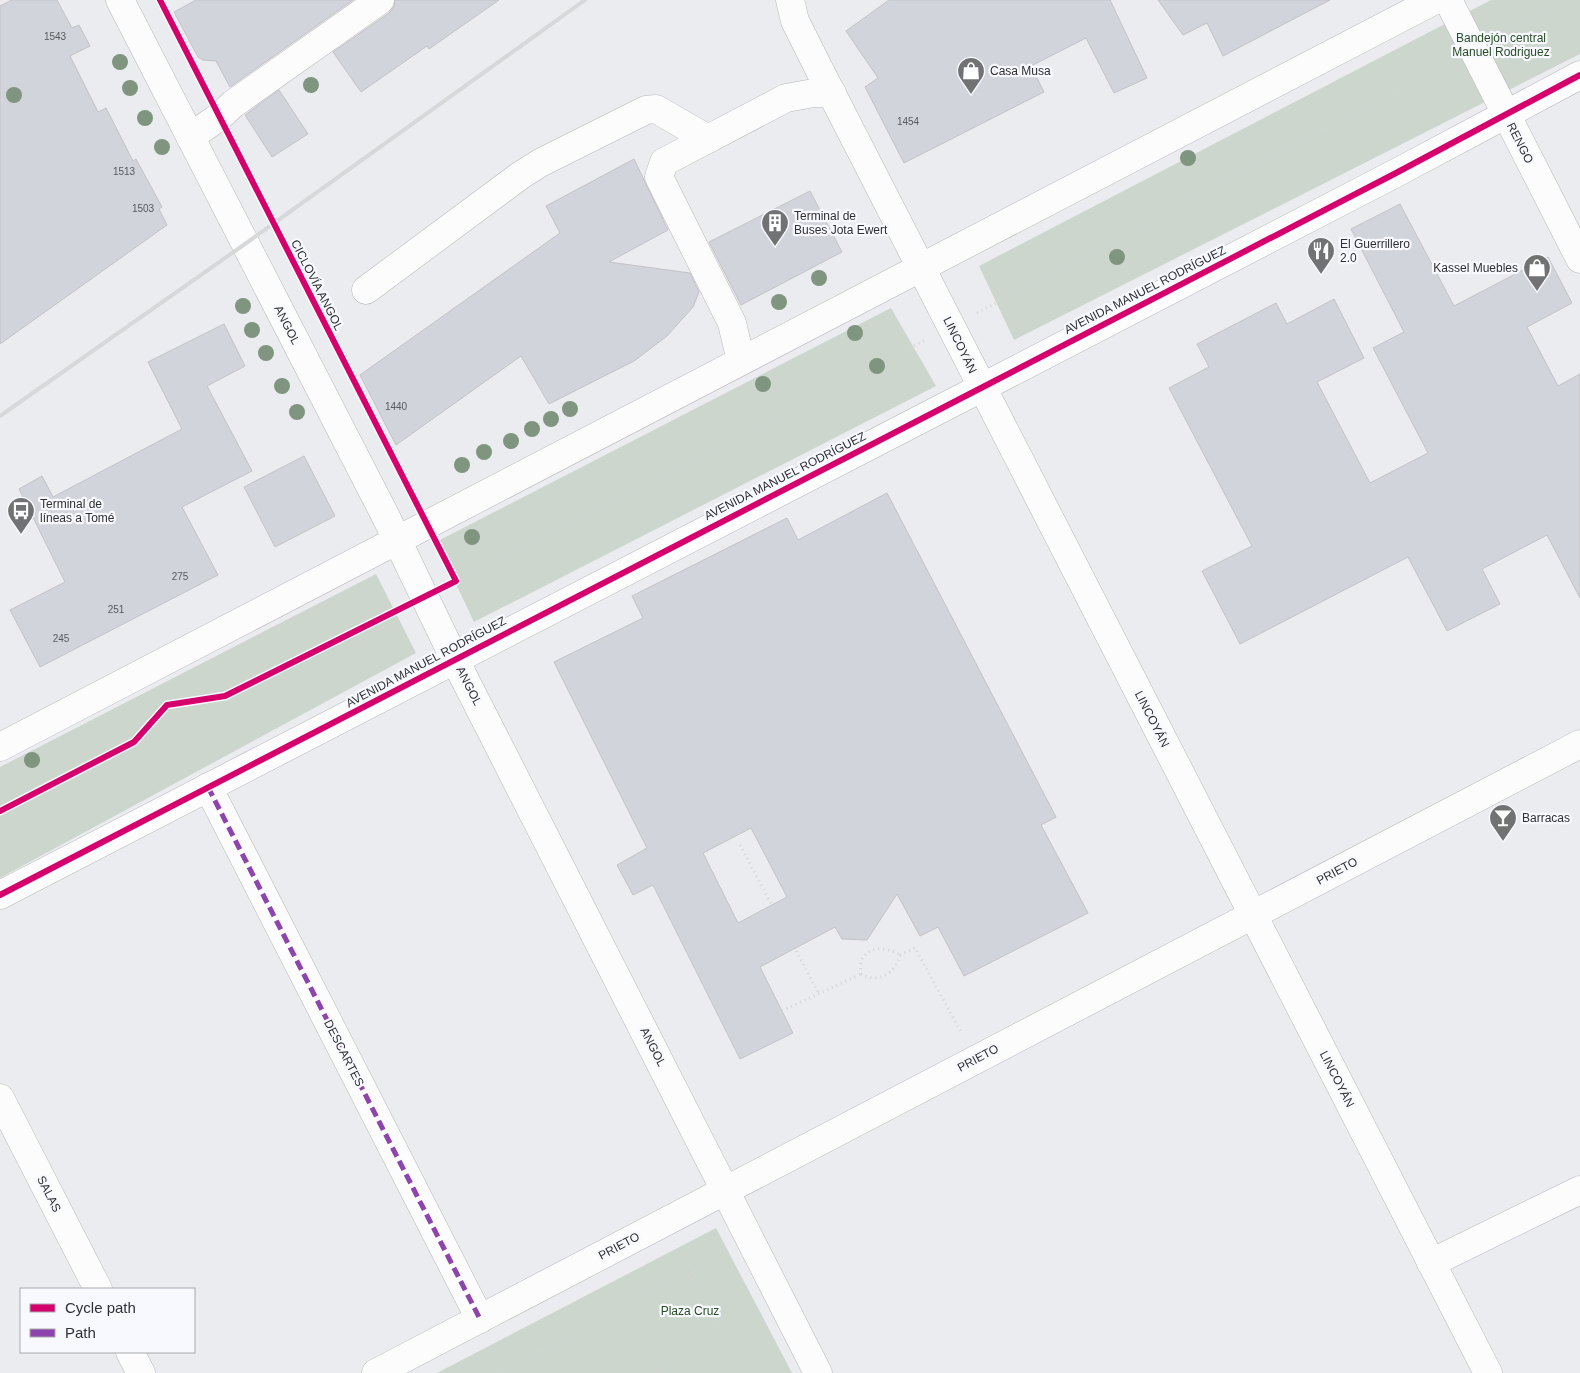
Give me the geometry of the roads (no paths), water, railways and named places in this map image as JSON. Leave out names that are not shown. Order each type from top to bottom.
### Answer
[{"type":"street","name":"ANGOL","points":[[120,0],[397,540],[455,660],[818,1373]]},
{"type":"street","points":[[190,137],[219,117],[233,104],[380,0]]},
{"type":"street","name":"LINCOYÁN","points":[[790,0],[795,21],[1488,1373]]},
{"type":"street","points":[[0,746],[1435,0]]},
{"type":"street","name":"RENGO","points":[[1448,0],[1580,259]]},
{"type":"street","name":"AVENIDA MANUEL RODRÍGUEZ","points":[[0,895],[982,388],[1580,75]]},
{"type":"street","points":[[741,361],[732,323],[659,177],[664,162],[786,98],[814,93],[832,93]]},
{"type":"street","points":[[366,290],[521,176],[540,164],[646,110],[656,109],[708,139]]},
{"type":"street","name":"PRIETO","points":[[376,1373],[1580,744]]},
{"type":"street","name":"DESCARTES","points":[[208,788],[480,1319]]},
{"type":"street","name":"SALAS","points":[[0,1098],[97,1288]]},
{"type":"street","points":[[1431,1263],[1580,1190]]},
{"type":"street","points":[[131,1353],[141,1373]]},
{"type":"railway","points":[[0,416],[245,244],[585,0]]},
{"type":"place","name":"Casa Musa","points":[[971,95]]},
{"type":"place","name":"Terminal de Buses Jota Ewert","points":[[775,247]]},
{"type":"place","name":"El Guerrillero 2.0","points":[[1321,275]]},
{"type":"place","name":"Kassel Muebles","points":[[1537,292]]},
{"type":"place","name":"Terminal de líneas a Tomé","points":[[21,535]]},
{"type":"place","name":"Barracas","points":[[1503,842]]},
{"type":"park label","name":"Bandejón central Manuel Rodriguez","points":[[1501,45]]},
{"type":"park label","name":"Plaza Cruz","points":[[690,1311]]}]
